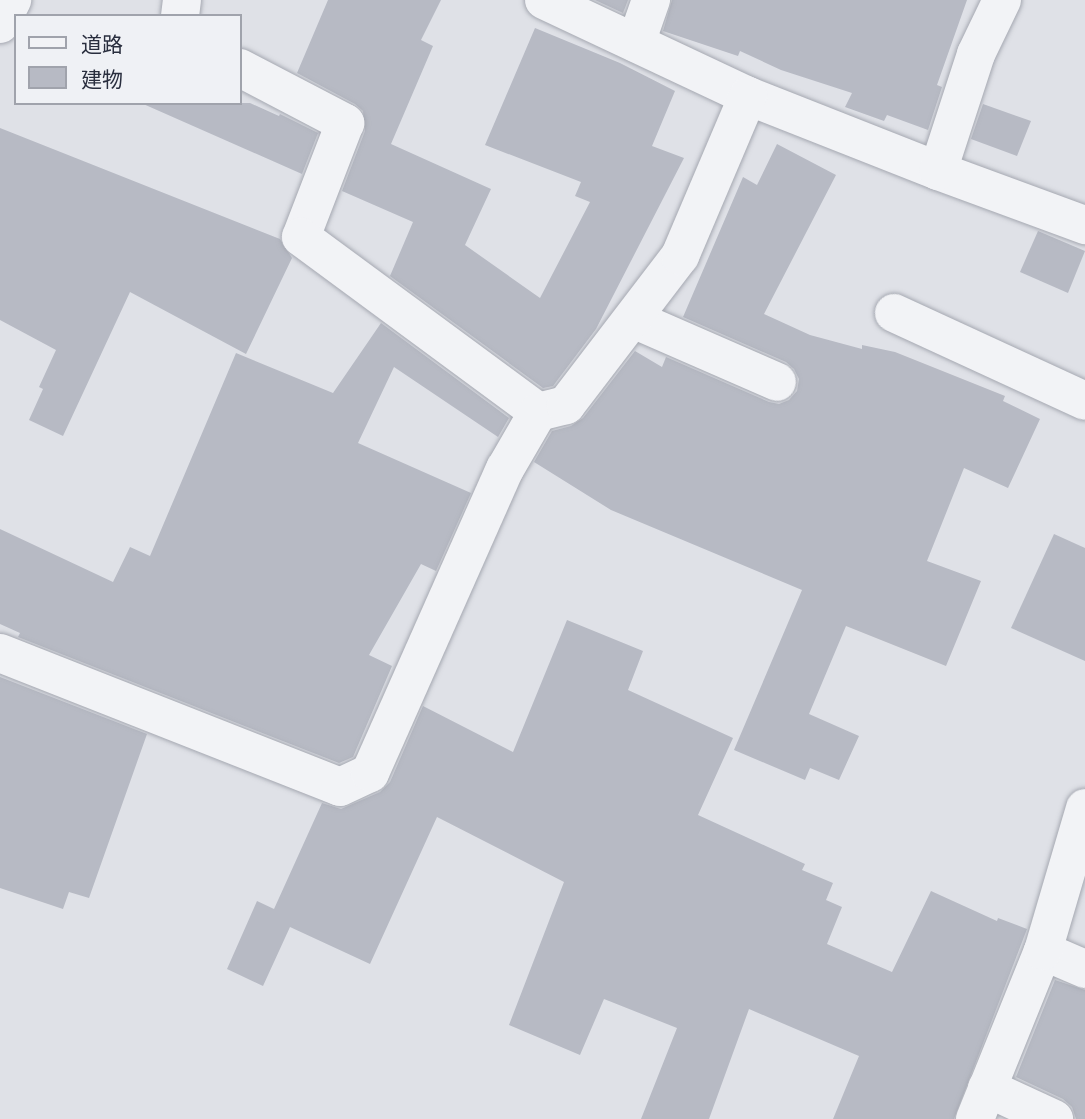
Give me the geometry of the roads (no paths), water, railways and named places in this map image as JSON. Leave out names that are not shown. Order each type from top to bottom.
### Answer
[{"type":"street","points":[[0,24],[12,0]]},
{"type":"street","points":[[544,0],[748,96],[938,171],[1085,225]]},
{"type":"street","points":[[636,43],[651,0]]},
{"type":"street","points":[[938,171],[976,54],[1002,0]]},
{"type":"street","points":[[242,69],[345,123],[301,237],[538,412]]},
{"type":"street","points":[[0,653],[340,787],[370,773],[505,469],[538,412],[566,405],[680,256],[748,96]]},
{"type":"street","points":[[894,313],[1085,401]]},
{"type":"street","points":[[634,319],[777,382]]},
{"type":"street","points":[[1054,1119],[981,1103],[1043,951],[1085,808]]},
{"type":"street","points":[[1043,951],[1085,969]]}]
